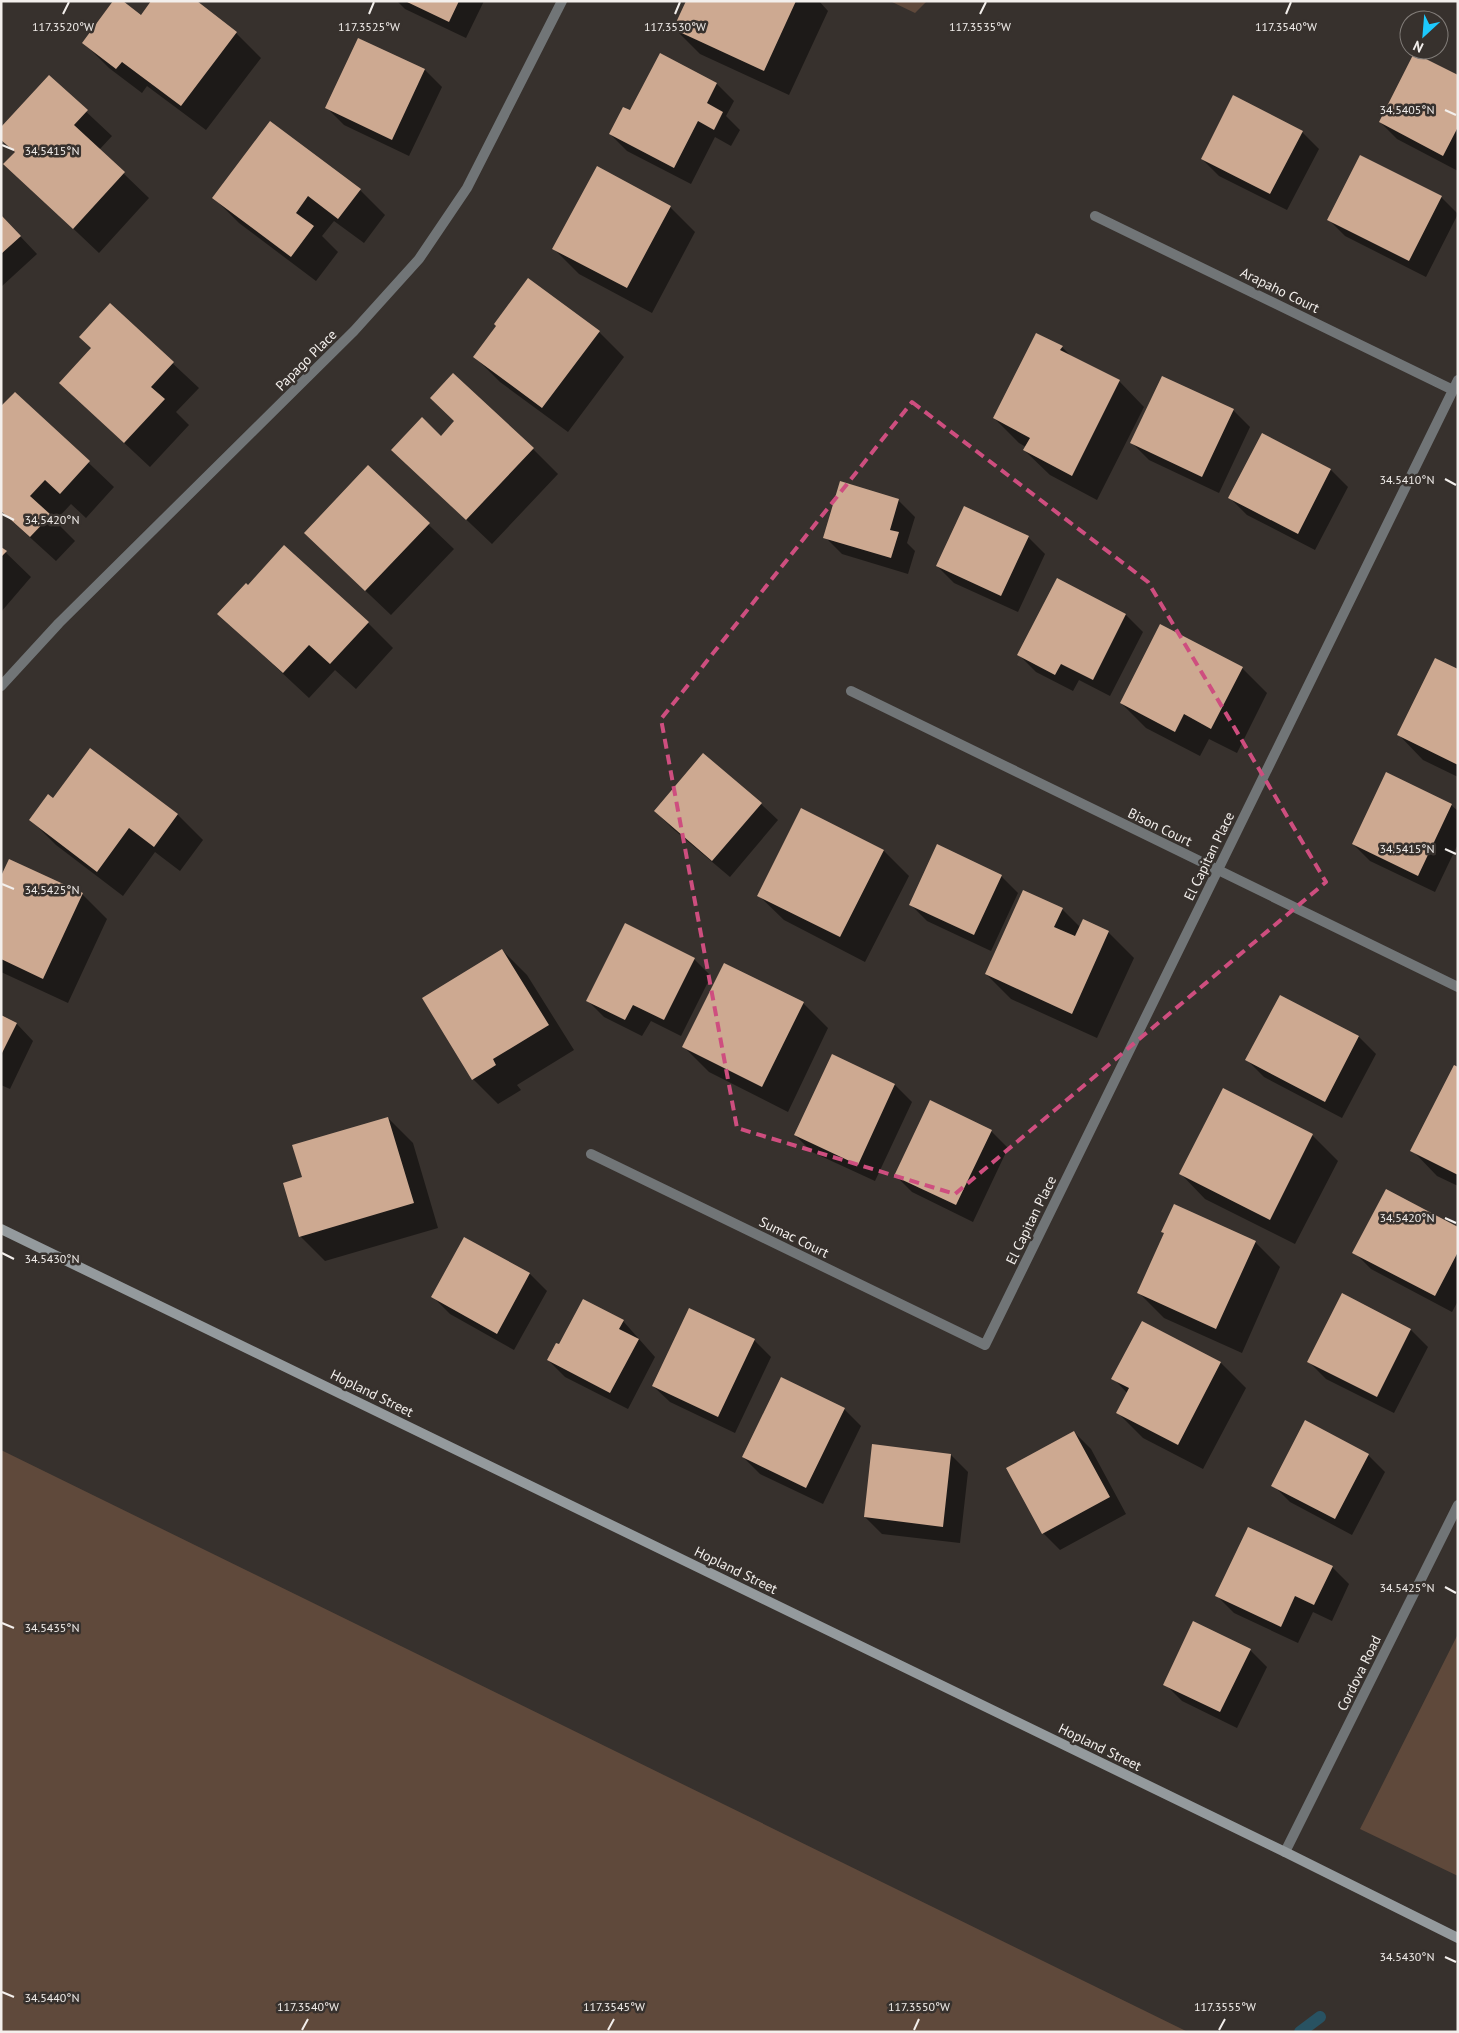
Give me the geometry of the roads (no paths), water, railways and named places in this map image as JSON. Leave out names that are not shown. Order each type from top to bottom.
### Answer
[{"type":"street","name":"Papago Place","points":[[1,686],[59,623],[354,331],[419,259],[467,188],[562,1]]},
{"type":"street","name":"Arapaho Court","points":[[1094,216],[1453,390]]},
{"type":"street","name":"El Capitan Place","points":[[985,1345],[1458,380]]},
{"type":"street","name":"Bison Court","points":[[851,691],[1458,987]]},
{"type":"street","name":"Sumac Court","points":[[591,1154],[985,1345]]},
{"type":"street","name":"Hopland Street","points":[[1,1229],[1285,1852],[1458,1938]]},
{"type":"street","name":"Cordova Road","points":[[1285,1852],[1458,1505]]},
{"type":"waterway","points":[[1300,2032],[1320,2017]]}]
